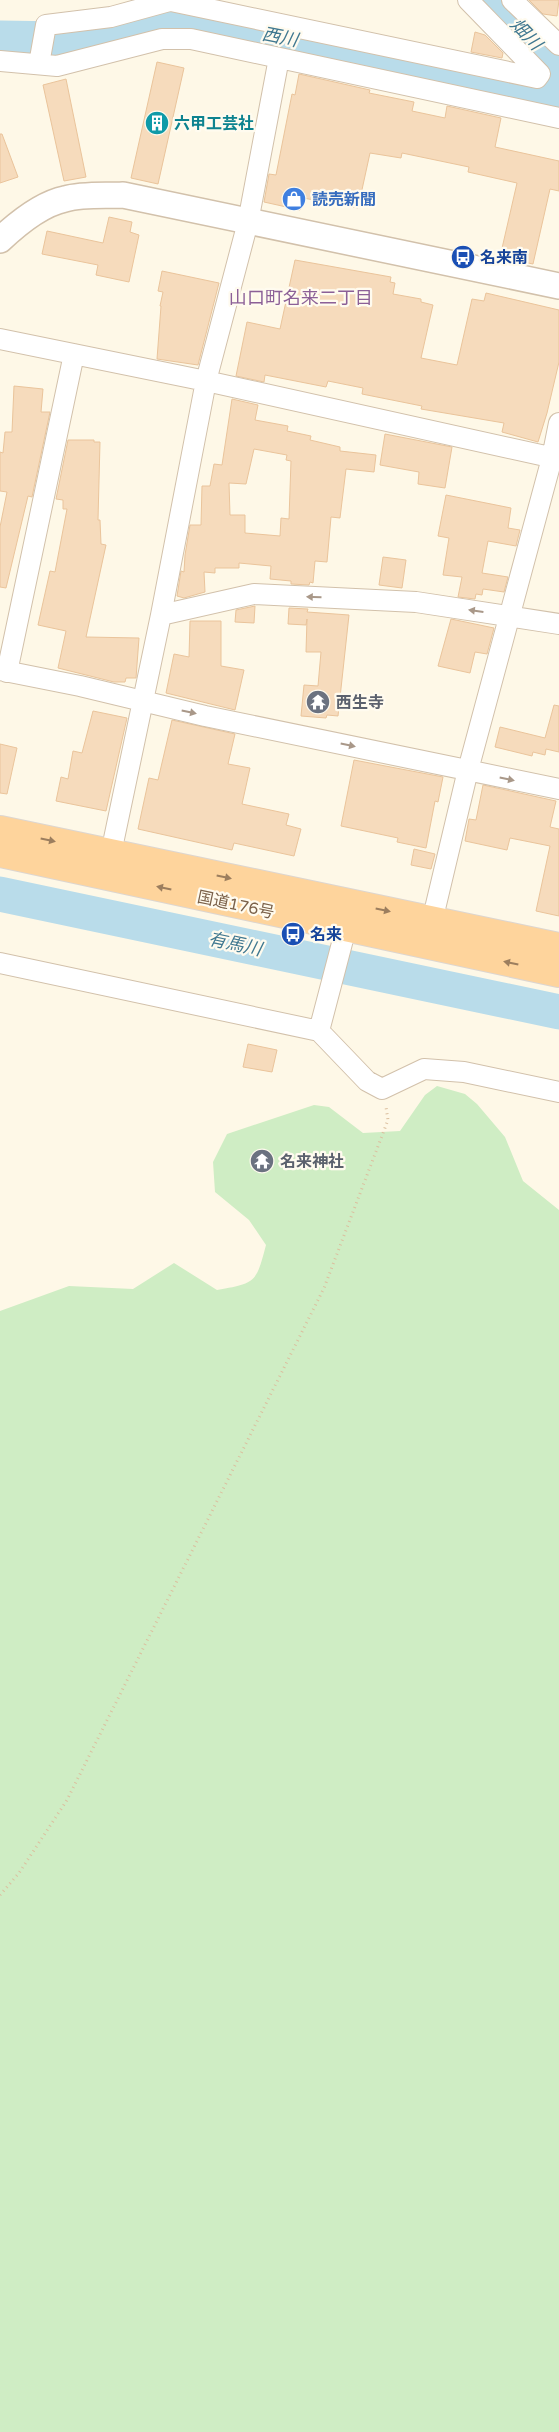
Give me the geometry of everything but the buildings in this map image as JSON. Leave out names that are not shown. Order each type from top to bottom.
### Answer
[{"type":"highway","name":"国道176号","points":[[0,830],[111,853],[429,933],[559,973]]},
{"type":"highway","name":"国道176号","points":[[0,853],[344,937],[429,933],[559,947]]},
{"type":"street","points":[[40,60],[46,24],[110,17],[172,1],[537,78],[540,74],[468,0]]},
{"type":"street","points":[[512,0],[559,45]]},
{"type":"street","points":[[0,61],[40,60],[57,66],[162,39],[191,40],[559,118]]},
{"type":"street","points":[[111,853],[161,615],[206,381],[248,222],[279,58]]},
{"type":"street","points":[[0,240],[12,228],[46,205],[66,198],[123,195],[559,286]]},
{"type":"street","points":[[0,339],[206,381],[556,458]]},
{"type":"street","points":[[74,354],[4,671],[80,686],[142,702],[559,789]]},
{"type":"street","points":[[429,933],[468,770],[510,615],[556,458],[559,423]]},
{"type":"street","points":[[161,615],[254,594],[416,602],[559,624]]},
{"type":"street","points":[[319,1031],[344,937]]},
{"type":"street","points":[[0,963],[319,1031],[367,1081],[382,1089],[424,1069],[464,1072],[559,1092]]},
{"type":"path","points":[[0,1895],[19,1873],[66,1800],[324,1288],[388,1120],[382,1089]]},
{"type":"green space","points":[[437,1086],[465,1094],[477,1104],[505,1137],[523,1181],[559,1210],[559,2432],[0,2432],[0,1311],[69,1286],[133,1289],[174,1263],[217,1290],[247,1283],[260,1267],[266,1245],[249,1220],[215,1192],[213,1162],[227,1134],[314,1105],[329,1107],[363,1133],[400,1131],[425,1095]]},
{"type":"waterway","name":"畑川","points":[[492,0],[559,69]]},
{"type":"waterway","name":"西川","points":[[0,38],[65,39],[109,32],[151,20],[180,17],[520,88],[559,93]]},
{"type":"waterway","name":"有馬川","points":[[0,894],[559,1012]]},
{"type":"place","name":"六甲工芸社","points":[[157,123]]},
{"type":"place","name":"読売新聞","points":[[294,199]]},
{"type":"place","name":"名来南","points":[[463,257]]},
{"type":"place","name":"西生寺","points":[[318,702]]},
{"type":"place","name":"名来","points":[[293,934]]},
{"type":"place","name":"名来神社","points":[[262,1161]]},
{"type":"district","name":"山口町名来二丁目","points":[[301,298]]}]
